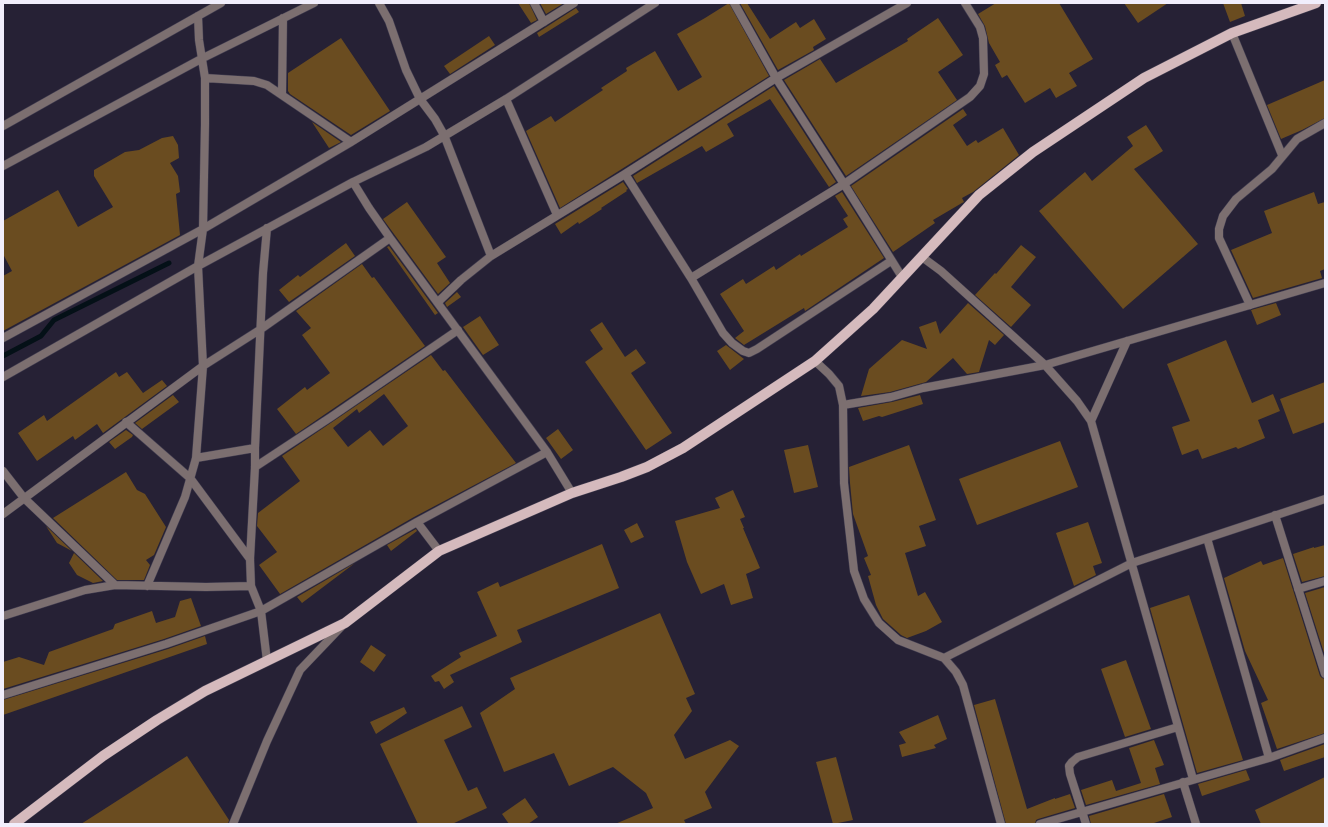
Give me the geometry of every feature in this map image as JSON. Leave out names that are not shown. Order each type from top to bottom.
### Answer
[{"type":"main road","points":[[14,824],[103,756],[157,720],[205,691],[345,623],[439,551],[572,493],[647,467],[683,448],[815,361],[872,309],[980,195],[1033,152],[1144,78],[1232,33],[1316,3]]},
{"type":"street","points":[[3,126],[221,3]]},
{"type":"street","points":[[3,166],[201,60],[314,3]]},
{"type":"street","points":[[379,3],[389,21],[406,70],[420,99],[435,119],[444,135],[491,256]]},
{"type":"street","points":[[534,3],[544,22]]},
{"type":"street","points":[[3,338],[203,229],[351,142],[574,3]]},
{"type":"street","points":[[3,377],[267,228],[353,182],[426,147],[506,99],[655,3]]},
{"type":"street","points":[[734,3],[776,78],[902,277]]},
{"type":"street","points":[[438,302],[461,280],[491,256],[625,174],[776,78],[907,3]]},
{"type":"street","points":[[691,278],[844,184],[970,98],[980,86],[984,74],[983,38],[980,27],[964,3]]},
{"type":"street","points":[[148,586],[185,497],[196,458],[203,366],[198,266],[203,229],[205,124],[205,78],[201,60],[198,16]]},
{"type":"street","points":[[282,94],[283,18]]},
{"type":"street","points":[[1232,33],[1282,156]]},
{"type":"street","points":[[205,78],[254,81],[267,85],[351,142]]},
{"type":"street","points":[[506,99],[557,215]]},
{"type":"street","points":[[1250,305],[1219,238],[1218,229],[1223,216],[1236,199],[1267,174],[1297,138],[1325,123]]},
{"type":"street","points":[[625,174],[691,278],[723,333],[732,343],[743,351],[749,353],[758,350],[891,261]]},
{"type":"street","points":[[353,182],[390,238],[547,452],[572,493]]},
{"type":"street","points":[[266,661],[261,611],[251,586],[250,559],[263,273],[267,228]]},
{"type":"street","points":[[3,514],[203,366],[261,329],[390,238]]},
{"type":"street","points":[[922,257],[1046,365],[1077,401],[1091,421],[1193,779]]},
{"type":"street","points":[[843,405],[875,398],[891,397],[923,388],[1046,365],[1325,283]]},
{"type":"street","points":[[255,467],[458,330]]},
{"type":"street","points":[[1091,421],[1127,341]]},
{"type":"street","points":[[815,361],[829,374],[838,386],[843,405],[844,483],[854,571],[864,599],[879,623],[898,640],[944,658],[956,672],[963,685],[1001,824]]},
{"type":"street","points":[[126,422],[190,478],[250,559]]},
{"type":"street","points":[[196,458],[255,448]]},
{"type":"street","points":[[3,695],[166,644],[261,611],[417,522],[547,452]]},
{"type":"street","points":[[3,471],[24,498],[115,585]]},
{"type":"street","points":[[944,658],[1132,563],[1325,499]]},
{"type":"street","points":[[1275,515],[1298,589],[1322,653],[1325,674]]},
{"type":"street","points":[[417,522],[439,551]]},
{"type":"street","points":[[1207,538],[1269,758]]},
{"type":"street","points":[[1298,589],[1325,581]]},
{"type":"street","points":[[3,616],[85,590],[115,585],[251,586]]},
{"type":"street","points":[[233,824],[267,741],[300,670],[345,623]]},
{"type":"street","points":[[1086,824],[1070,774],[1070,766],[1072,762],[1078,757],[1178,727]]},
{"type":"street","points":[[1040,824],[1269,758],[1325,738]]},
{"type":"street","points":[[1183,782],[1196,824]]},
{"type":"building","points":[[518,3],[529,3],[537,20],[531,23]]},
{"type":"building","points":[[540,3],[564,3],[546,14]]},
{"type":"building","points":[[729,3],[769,76],[560,208],[526,131],[551,116],[555,122],[603,90],[601,88],[627,71],[626,68],[655,51],[678,91],[702,77],[677,34]]},
{"type":"building","points":[[740,3],[747,3],[770,39],[796,22],[800,28],[814,19],[826,39],[813,47],[814,50],[778,70]]},
{"type":"building","points":[[996,3],[1059,3],[1093,59],[1069,73],[1077,86],[1056,98],[1050,88],[1025,103],[1007,75],[1002,78],[995,65],[1000,62],[989,43],[985,26],[978,14]]},
{"type":"building","points":[[1124,3],[1168,3],[1138,23]]},
{"type":"building","points":[[1223,3],[1241,3],[1245,16],[1230,22]]},
{"type":"building","points":[[576,8],[579,12],[539,37],[537,33]]},
{"type":"building","points":[[938,18],[963,55],[938,72],[957,100],[846,176],[784,80],[820,59],[836,83],[908,41],[907,39]]},
{"type":"building","points":[[489,36],[495,45],[450,74],[444,66]]},
{"type":"building","points":[[341,38],[390,111],[351,135],[290,94],[288,91],[288,73]]},
{"type":"building","points":[[1325,80],[1325,118],[1281,139],[1267,105]]},
{"type":"building","points":[[774,86],[836,182],[829,187],[770,99],[727,124],[734,136],[706,152],[702,146],[637,183],[633,176]]},
{"type":"building","points":[[963,109],[967,115],[953,125],[967,146],[976,140],[978,143],[1003,128],[1019,155],[973,192],[962,198],[964,202],[933,220],[935,223],[893,252],[851,186]]},
{"type":"building","points":[[312,122],[341,142],[329,148]]},
{"type":"building","points":[[1146,125],[1163,151],[1134,169],[1198,244],[1123,309],[1039,211],[1085,172],[1092,181],[1133,146],[1127,137]]},
{"type":"building","points":[[173,136],[178,145],[179,158],[170,163],[178,176],[180,192],[176,194],[180,235],[3,331],[3,276],[12,271],[3,254],[3,221],[58,190],[78,227],[113,207],[94,176],[94,170],[125,152],[139,150],[162,138]]},
{"type":"building","points":[[623,182],[628,189],[626,190],[627,191],[579,224],[578,222],[561,234],[555,224]]},
{"type":"building","points":[[842,192],[884,258],[805,311],[804,308],[744,345],[735,338],[744,331],[720,294],[743,279],[746,284],[774,266],[776,270],[800,254],[801,256],[848,227],[843,219],[848,216],[835,196]]},
{"type":"building","points":[[1314,192],[1318,204],[1325,202],[1325,269],[1320,271],[1322,278],[1253,298],[1231,250],[1272,233],[1264,211]]},
{"type":"building","points":[[407,202],[446,257],[437,263],[450,283],[438,294],[383,219]]},
{"type":"building","points":[[346,243],[355,256],[289,302],[279,290],[298,275],[300,277]]},
{"type":"building","points":[[1021,245],[1036,257],[1011,287],[1031,305],[1011,327],[975,295],[995,273],[996,274]]},
{"type":"building","points":[[389,246],[438,313],[435,315],[387,247]]},
{"type":"building","points":[[362,264],[372,278],[374,277],[425,346],[296,434],[277,409],[305,387],[307,390],[330,373],[302,335],[311,328],[296,311]]},
{"type":"building","points":[[457,292],[461,297],[447,307],[445,303]]},
{"type":"building","points":[[968,303],[1004,335],[995,345],[989,340],[979,372],[967,374],[953,358],[926,382],[890,392],[861,396],[869,369],[902,340],[927,349],[919,327],[936,321],[940,334]]},
{"type":"building","points":[[1276,303],[1281,315],[1257,325],[1251,310]]},
{"type":"building","points":[[480,316],[499,345],[483,355],[463,327]]},
{"type":"building","points":[[602,322],[625,357],[636,349],[646,363],[631,373],[672,433],[646,450],[585,362],[603,349],[590,330]]},
{"type":"building","points":[[1226,340],[1252,403],[1273,394],[1280,411],[1258,420],[1265,438],[1238,449],[1236,447],[1202,459],[1198,449],[1182,455],[1172,427],[1190,421],[1167,364]]},
{"type":"building","points":[[726,345],[744,359],[730,370],[717,351]]},
{"type":"building","points":[[431,355],[443,371],[445,370],[516,463],[414,517],[280,594],[259,565],[277,552],[257,526],[258,513],[300,481],[282,456]],"holes":[[[384,394],[408,426],[383,446],[370,430],[348,447],[333,428],[357,409],[359,413]]]},
{"type":"building","points":[[116,372],[119,377],[127,372],[143,393],[162,380],[167,386],[103,433],[97,424],[75,440],[73,436],[37,461],[18,433],[44,415],[47,421]]},
{"type":"building","points":[[1325,382],[1325,422],[1293,434],[1280,399]]},
{"type":"building","points":[[173,395],[179,402],[142,429],[135,423]]},
{"type":"building","points":[[920,395],[923,404],[882,417],[879,416],[863,421],[858,408],[892,402]]},
{"type":"building","points":[[558,429],[573,450],[561,459],[546,438]]},
{"type":"building","points":[[126,430],[133,435],[132,437],[115,449],[109,442]]},
{"type":"building","points":[[1060,441],[1078,487],[977,525],[959,479]]},
{"type":"building","points":[[808,445],[818,487],[794,493],[784,450]]},
{"type":"building","points":[[909,445],[936,520],[919,526],[926,546],[905,553],[918,596],[925,592],[942,622],[926,631],[907,638],[901,635],[883,619],[876,605],[868,576],[871,575],[864,558],[868,556],[853,514],[849,467]]},
{"type":"building","points":[[126,472],[137,490],[145,494],[166,527],[154,555],[146,560],[150,565],[144,580],[117,580],[53,518]]},
{"type":"building","points":[[733,490],[745,517],[740,519],[743,528],[760,568],[746,574],[753,598],[731,605],[724,584],[701,594],[687,562],[675,521],[720,508],[715,498]]},
{"type":"building","points":[[1088,522],[1102,563],[1093,566],[1096,575],[1074,586],[1056,533]]},
{"type":"building","points":[[637,523],[644,537],[631,543],[624,530]]},
{"type":"building","points":[[46,526],[72,551],[57,543]]},
{"type":"building","points":[[416,529],[417,531],[391,551],[387,545]]},
{"type":"building","points":[[602,544],[619,588],[517,630],[522,642],[450,675],[454,682],[444,689],[439,681],[435,682],[431,676],[461,657],[459,653],[497,636],[477,592],[498,582],[500,587]]},
{"type":"building","points":[[1325,545],[1325,576],[1302,582],[1293,554]]},
{"type":"building","points":[[74,553],[103,581],[93,583],[77,575],[69,563]]},
{"type":"building","points":[[1283,558],[1320,676],[1325,679],[1325,733],[1277,749],[1261,703],[1268,700],[1245,651],[1224,578],[1261,561],[1263,565]]},
{"type":"building","points":[[355,563],[302,603],[297,597]]},
{"type":"building","points":[[1325,587],[1325,656],[1305,593]]},
{"type":"building","points":[[1189,595],[1243,760],[1197,773],[1150,608]]},
{"type":"building","points":[[191,598],[201,626],[3,689],[3,662],[19,657],[44,665],[49,652],[113,629],[115,624],[152,611],[156,623],[175,617],[180,601]]},
{"type":"building","points":[[660,613],[695,694],[686,698],[692,711],[674,735],[685,759],[730,740],[739,746],[705,792],[712,808],[684,820],[686,824],[615,824],[653,808],[646,793],[613,767],[569,786],[554,753],[504,772],[480,713],[515,689],[510,678]]},
{"type":"building","points":[[205,636],[207,644],[3,715],[3,700],[168,649]]},
{"type":"building","points":[[371,645],[386,655],[374,672],[360,662]]},
{"type":"building","points":[[1126,660],[1151,729],[1125,737],[1101,669]]},
{"type":"building","points":[[995,699],[1027,809],[1070,794],[1075,808],[1038,819],[1036,820],[1035,824],[1006,824],[974,705]]},
{"type":"building","points":[[462,706],[472,727],[444,740],[468,791],[477,787],[487,808],[452,824],[418,824],[380,744]]},
{"type":"building","points":[[404,707],[407,713],[376,734],[370,722]]},
{"type":"building","points":[[938,715],[947,739],[934,745],[936,748],[902,757],[899,745],[906,743],[899,732]]},
{"type":"building","points":[[1154,740],[1164,765],[1155,768],[1160,784],[1086,805],[1081,790],[1112,780],[1116,791],[1141,783],[1129,748]]},
{"type":"building","points":[[1325,744],[1325,757],[1284,771],[1280,760]]},
{"type":"building","points":[[187,756],[229,820],[228,824],[81,824]]},
{"type":"building","points":[[836,757],[853,820],[833,824],[816,762]]},
{"type":"building","points":[[1246,770],[1250,780],[1202,796],[1198,784]]},
{"type":"building","points":[[1325,777],[1325,824],[1261,824],[1255,810]]},
{"type":"building","points":[[1164,794],[1172,817],[1151,824],[1091,824],[1089,816]]},
{"type":"building","points":[[525,798],[538,817],[528,824],[509,824],[502,814]]},
{"type":"waterway","points":[[3,356],[41,336],[54,320],[169,263]]}]
